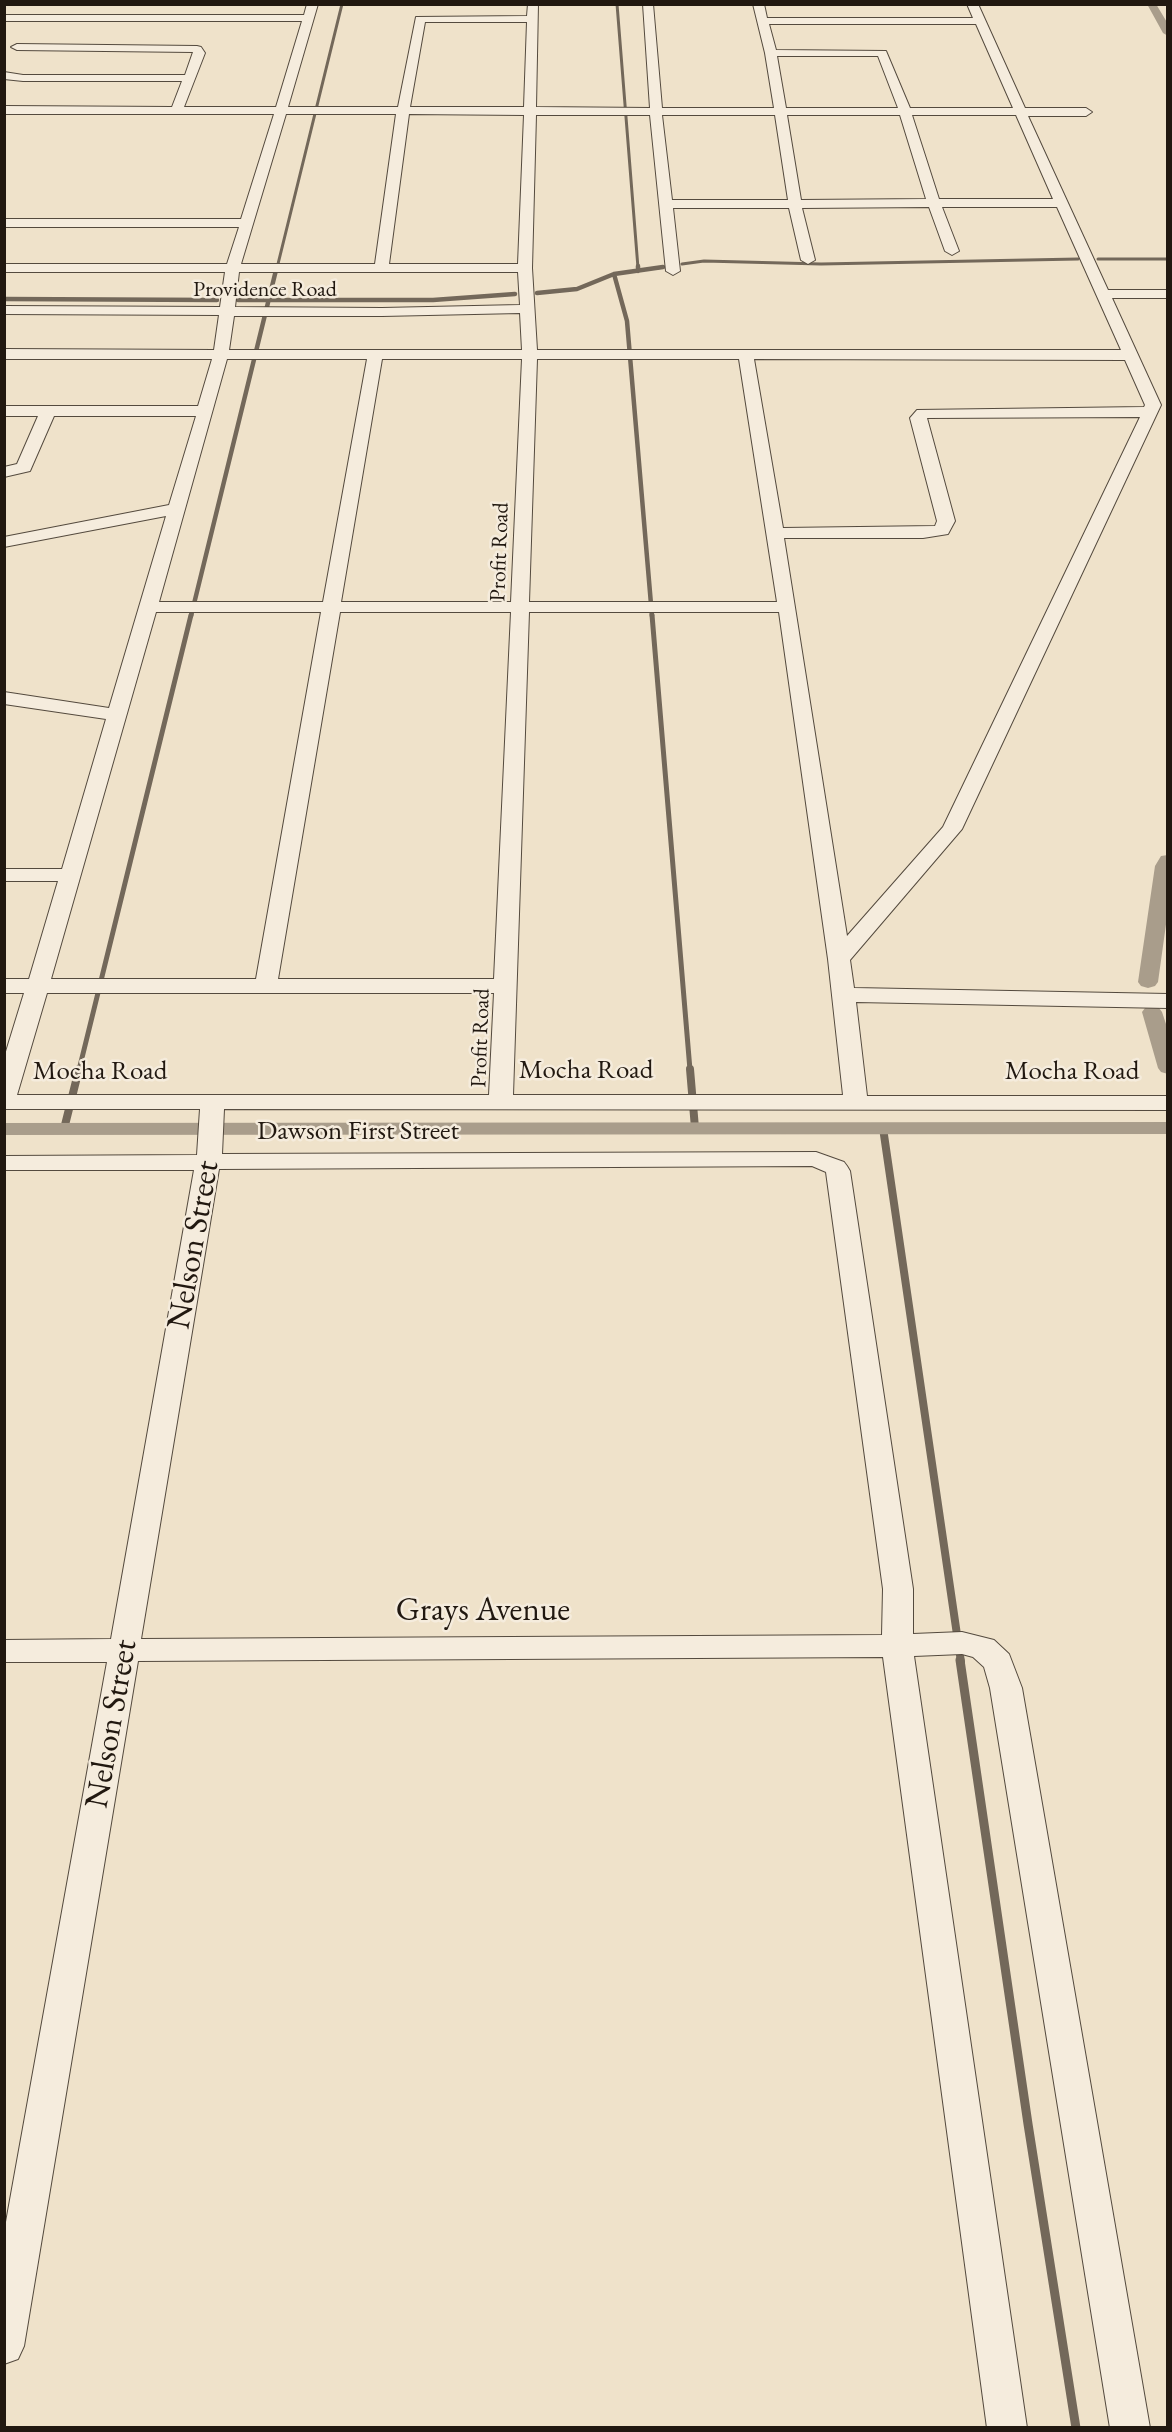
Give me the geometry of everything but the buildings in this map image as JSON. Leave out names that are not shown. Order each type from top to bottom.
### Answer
[{"type":"street","points":[[4,1100],[221,355],[233,268],[313,4]]},
{"type":"street","points":[[648,4],[656,111],[673,272]]},
{"type":"street","points":[[758,4],[771,53],[795,204],[808,260]]},
{"type":"street","points":[[839,959],[952,829],[1153,405],[972,4]]},
{"type":"street","points":[[381,268],[420,19],[533,12]]},
{"type":"street","name":"Profit Road","points":[[501,1101],[530,355],[525,268],[533,12]]},
{"type":"street","points":[[4,18],[17,49],[23,78],[190,78]]},
{"type":"street","points":[[17,49],[309,18]]},
{"type":"street","points":[[762,21],[980,21]]},
{"type":"street","points":[[17,49],[192,48],[199,52],[177,110]]},
{"type":"street","points":[[771,53],[882,53],[905,111],[934,204],[952,251]]},
{"type":"street","points":[[4,110],[1086,112]]},
{"type":"street","points":[[667,204],[1062,203]]},
{"type":"street","points":[[4,223],[245,223]]},
{"type":"street","points":[[4,268],[525,268]]},
{"type":"street","points":[[1103,294],[1167,294]]},
{"type":"street","name":"Providence Road","points":[[4,310],[382,312],[526,309]]},
{"type":"street","points":[[4,354],[1131,355]]},
{"type":"street","points":[[266,986],[375,354]]},
{"type":"street","points":[[746,355],[788,607],[844,995],[856,1101]]},
{"type":"street","points":[[4,472],[24,468],[48,410]]},
{"type":"street","points":[[4,411],[204,411]]},
{"type":"street","points":[[775,533],[923,533],[942,530],[945,521],[918,418],[923,413],[1149,412]]},
{"type":"street","points":[[4,542],[176,509]]},
{"type":"street","points":[[148,607],[788,607]]},
{"type":"street","points":[[4,698],[117,715]]},
{"type":"street","points":[[4,875],[71,875]]},
{"type":"street","points":[[4,986],[505,986]]},
{"type":"street","points":[[844,995],[1167,1001]]},
{"type":"street","name":"Mocha Road","points":[[4,1100],[212,1108],[501,1101],[1167,1103]]},
{"type":"street","name":"Nelson Street","points":[[4,2346],[210,1154],[212,1108]]},
{"type":"street","name":"Dawson First Street","points":[[4,1162],[210,1154],[676,1161],[816,1159],[830,1164],[838,1171],[898,1589],[897,1646]]},
{"type":"street","name":"Grays Avenue","points":[[4,1651],[897,1646],[962,1643],[982,1648],[998,1662],[1006,1688],[1130,2427]]},
{"type":"street","points":[[897,1646],[1007,2427]]},
{"type":"waterway","points":[[277,268],[342,4]]},
{"type":"waterway","points":[[617,4],[638,268]]},
{"type":"waterway","points":[[1151,4],[1168,33]]},
{"type":"waterway","points":[[682,264],[704,261],[821,264],[1078,259]]},
{"type":"waterway","points":[[1098,259],[1168,259]]},
{"type":"waterway","points":[[269,300],[277,266]]},
{"type":"waterway","points":[[638,271],[663,267],[657,268]]},
{"type":"waterway","points":[[614,274],[638,271]]},
{"type":"waterway","points":[[537,293],[577,289],[614,274]]},
{"type":"waterway","points":[[614,274],[627,321],[652,616]]},
{"type":"waterway","points":[[269,300],[433,300],[515,294]]},
{"type":"waterway","points":[[4,299],[217,300]]},
{"type":"waterway","points":[[238,300],[269,300]]},
{"type":"waterway","points":[[191,616],[269,300]]},
{"type":"waterway","points":[[79,1070],[191,615]]},
{"type":"waterway","points":[[652,615],[690,1070]]},
{"type":"waterway","points":[[1148,982],[1164,866],[1168,860]]},
{"type":"waterway","points":[[1152,1012],[1168,1068]]},
{"type":"waterway","points":[[64,1129],[79,1069]]},
{"type":"waterway","points":[[690,1069],[695,1128]]},
{"type":"waterway","points":[[883,1128],[961,1662]]},
{"type":"waterway","points":[[4,1129],[1168,1128]]},
{"type":"waterway","points":[[960,1660],[1028,2124],[1076,2428]]}]
